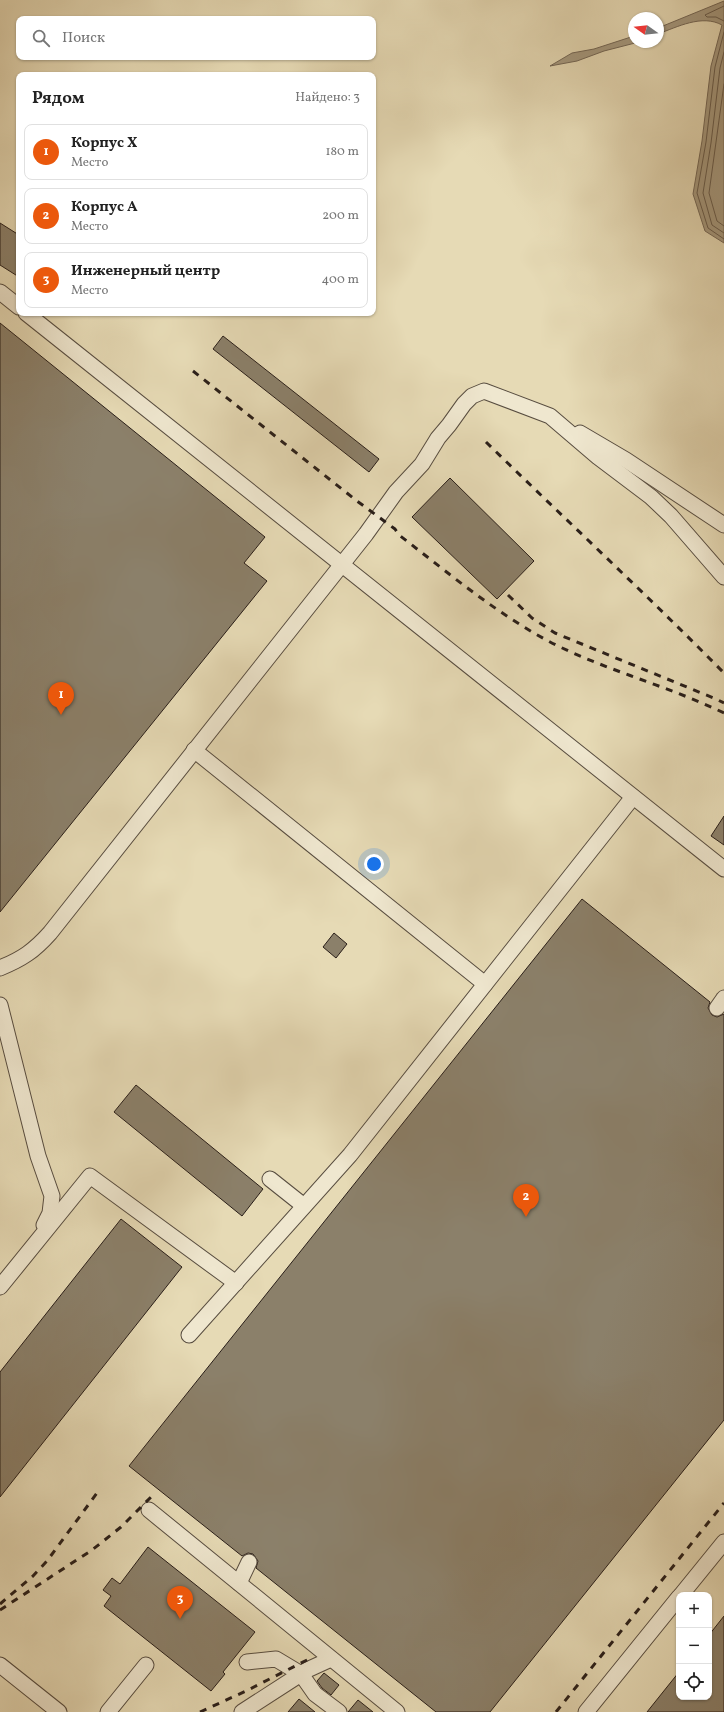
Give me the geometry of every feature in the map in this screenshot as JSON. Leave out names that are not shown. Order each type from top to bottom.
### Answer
[{"type":"lane","points":[[0,292],[16,305]]},
{"type":"lane","points":[[30,316],[724,869]]},
{"type":"lane","points":[[0,968],[23,958],[38,947],[341,565],[396,492],[422,464],[438,438],[472,396],[484,391],[550,416],[626,460],[724,525]]},
{"type":"lane","points":[[550,416],[598,457],[651,497],[671,516],[724,577]]},
{"type":"lane","points":[[194,750],[485,984]]},
{"type":"lane","points":[[189,1335],[350,1155],[633,797]]},
{"type":"lane","points":[[0,1005],[38,1156],[52,1196],[50,1213],[36,1242]]},
{"type":"lane","points":[[0,1287],[90,1176],[236,1283]]},
{"type":"lane","points":[[270,1179],[304,1206]]},
{"type":"lane","points":[[149,1510],[397,1712]]},
{"type":"lane","points":[[683,1592],[724,1542]]},
{"type":"lane","points":[[239,1583],[248,1562]]},
{"type":"lane","points":[[586,1712],[676,1601]]},
{"type":"lane","points":[[242,1712],[300,1674],[331,1658]]},
{"type":"lane","points":[[247,1662],[276,1659],[300,1674],[315,1694],[340,1712]]},
{"type":"lane","points":[[0,1665],[59,1712]]},
{"type":"lane","points":[[108,1712],[146,1665]]},
{"type":"water","points":[[724,1],[724,243],[705,231],[693,194],[702,141],[711,66],[722,25],[714,22],[698,21],[681,25],[664,32],[664,26]]},
{"type":"water","points":[[628,38],[628,45],[604,51],[577,61],[550,66],[572,53],[594,49]]},
{"type":"building","points":[[0,223],[16,233],[16,275],[0,265]]},
{"type":"building","points":[[0,323],[265,537],[244,563],[267,581],[0,912]]},
{"type":"building","points":[[223,336],[379,459],[369,472],[213,349]]},
{"type":"building","points":[[450,478],[534,561],[497,599],[412,517]]},
{"type":"building","points":[[724,816],[724,845],[711,836]]},
{"type":"building","points":[[582,899],[710,1002],[708,1008],[712,1015],[717,1017],[724,1014],[724,1420],[490,1712],[436,1712],[256,1568],[258,1561],[253,1554],[248,1553],[242,1556],[129,1466]]},
{"type":"building","points":[[334,933],[347,944],[336,958],[323,947]]},
{"type":"building","points":[[136,1085],[263,1189],[242,1216],[114,1112]]},
{"type":"building","points":[[121,1219],[182,1267],[0,1497],[0,1372]]},
{"type":"building","points":[[148,1547],[255,1632],[223,1672],[225,1674],[211,1691],[104,1606],[111,1596],[103,1590],[112,1578],[120,1584]]},
{"type":"building","points":[[724,1616],[724,1712],[647,1712],[676,1676],[676,1700],[712,1700],[712,1631]]},
{"type":"building","points":[[324,1673],[339,1685],[331,1695],[322,1688],[317,1681]]},
{"type":"building","points":[[299,1699],[315,1712],[288,1712]]},
{"type":"building","points":[[358,1700],[373,1712],[348,1712]]},
{"type":"railway","points":[[193,371],[357,501],[395,529],[399,535],[437,565],[516,622],[537,635],[578,655],[683,695],[724,713]]},
{"type":"railway","points":[[486,442],[724,673]]},
{"type":"railway","points":[[508,595],[532,618],[555,633],[724,703]]},
{"type":"railway","points":[[0,1604],[33,1576],[47,1561],[97,1493]]},
{"type":"railway","points":[[0,1610],[92,1550],[121,1527],[155,1493]]},
{"type":"railway","points":[[556,1712],[724,1503]]},
{"type":"railway","points":[[200,1712],[246,1691],[311,1658]]},
{"type":"place","name":"Корпус Х","points":[[61,715]]},
{"type":"place","name":"Корпус А","points":[[526,1217]]},
{"type":"place","name":"Инженерный центр","points":[[180,1619]]}]
